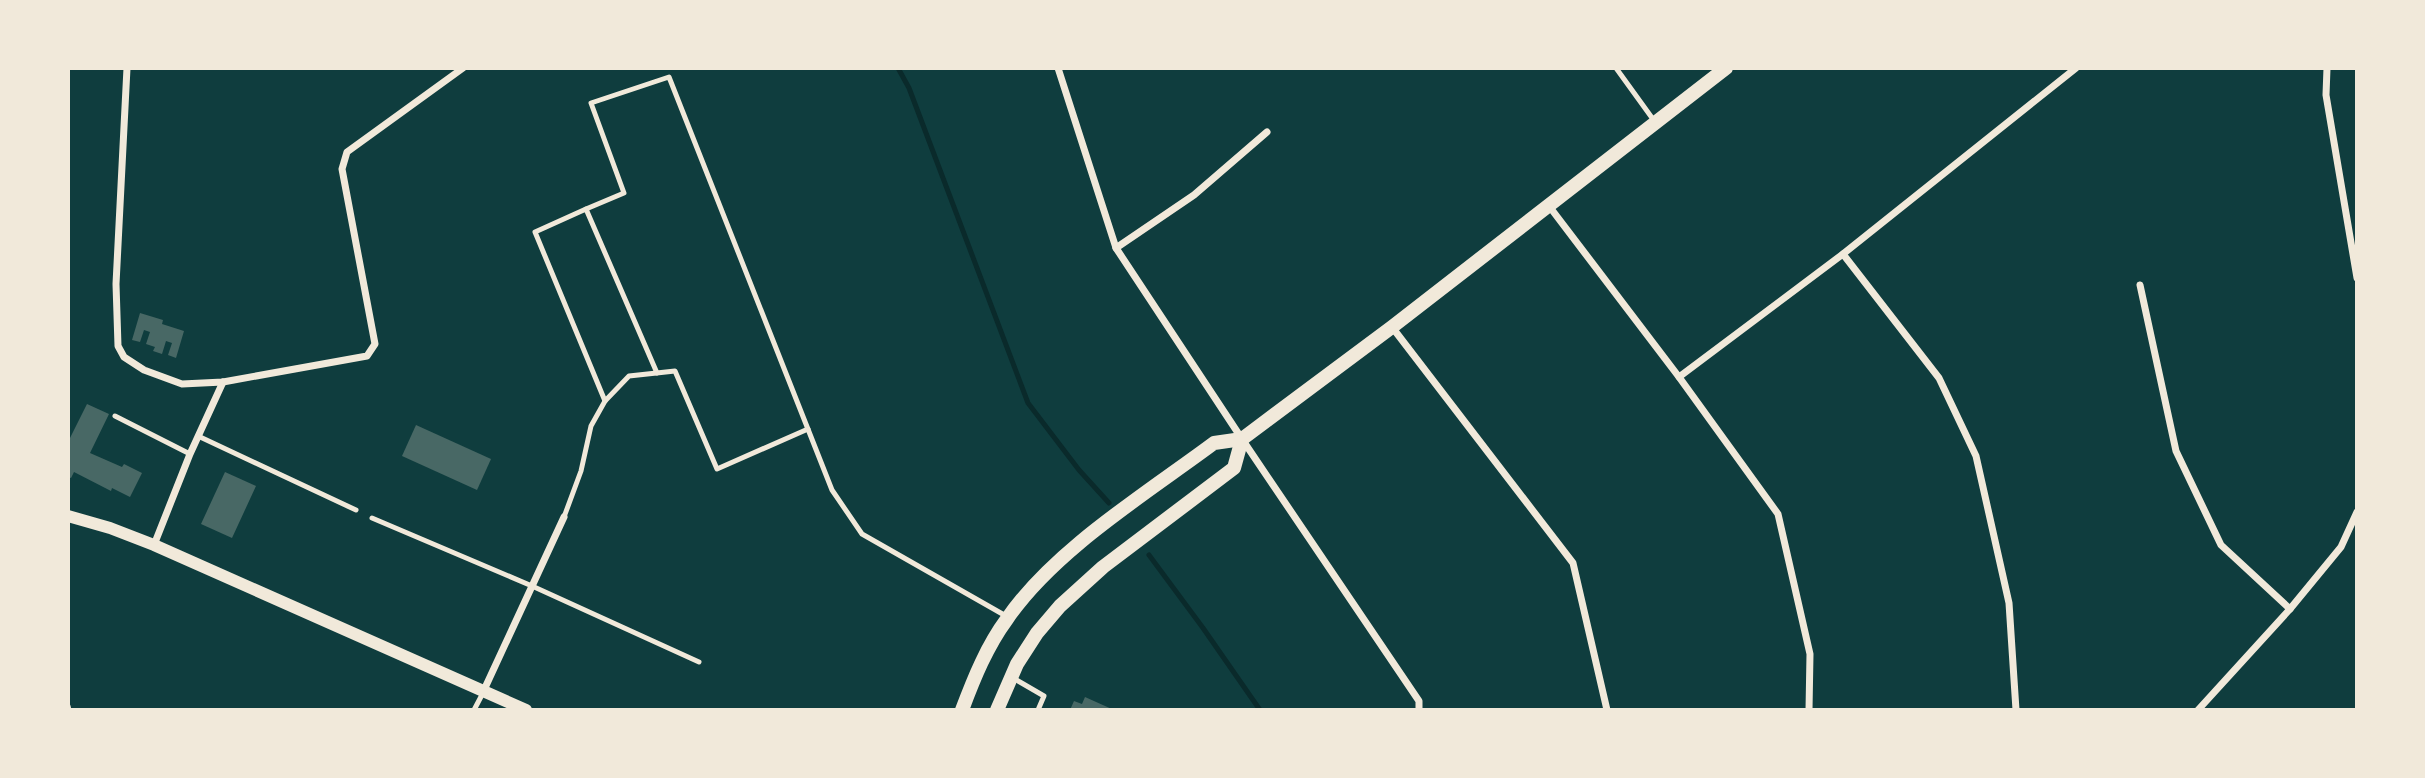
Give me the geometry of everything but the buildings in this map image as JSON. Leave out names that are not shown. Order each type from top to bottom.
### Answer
[{"type":"main road","points":[[962,710],[986,652],[1007,617],[1047,572],[1091,535],[1214,443],[1242,439],[1392,327],[1727,68]]},
{"type":"main road","points":[[997,710],[1010,677],[1037,633],[1067,599],[1103,567],[1234,468],[1242,439]]},
{"type":"street","points":[[127,68],[116,284],[118,346],[129,363],[182,384],[223,382],[367,356],[375,344],[342,169],[347,152],[463,68]]},
{"type":"street","points":[[1058,68],[1116,248],[1419,701],[1419,710]]},
{"type":"street","points":[[1679,377],[1843,254],[2076,68]]},
{"type":"street","points":[[2327,68],[2326,95],[2357,278]]},
{"type":"street","points":[[1116,248],[1194,195],[1267,132]]},
{"type":"street","points":[[1548,205],[1679,377],[1778,514],[1810,654],[1809,710]]},
{"type":"street","points":[[1843,254],[1938,378],[1976,456],[2009,603],[2016,710]]},
{"type":"street","points":[[2140,285],[2176,451],[2221,545],[2290,609]]},
{"type":"street","points":[[1392,327],[1573,563],[1607,710]]},
{"type":"street","points":[[154,545],[190,454],[223,382]]},
{"type":"street","points":[[2198,710],[2290,609],[2341,547],[2357,512]]},
{"type":"street","points":[[68,516],[154,545],[526,710]]},
{"type":"street","points":[[484,690],[564,517]]},
{"type":"lane","points":[[1616,68],[1655,122]]},
{"type":"lane","points":[[604,401],[535,232],[624,193],[591,103],[669,77],[832,490],[862,534],[1007,617]]},
{"type":"lane","points":[[586,209],[657,373]]},
{"type":"lane","points":[[564,517],[581,471],[591,426],[604,401],[629,376],[675,371],[717,469],[808,429]]},
{"type":"lane","points":[[115,416],[190,454]]},
{"type":"lane","points":[[198,436],[356,510]]},
{"type":"lane","points":[[372,518],[532,586],[699,662]]},
{"type":"lane","points":[[1010,677],[1044,696],[1038,710]]},
{"type":"lane","points":[[474,710],[484,690]]},
{"type":"waterway","points":[[898,68],[909,88],[1028,403],[1079,470],[1109,503]]},
{"type":"waterway","points":[[1149,555],[1260,710]]}]
